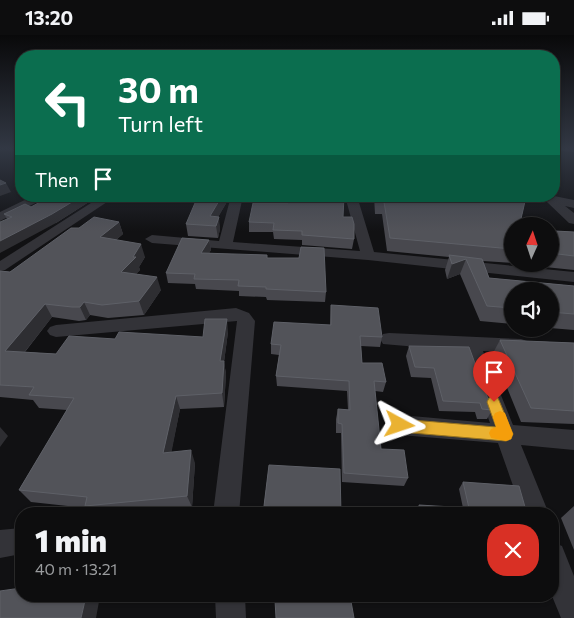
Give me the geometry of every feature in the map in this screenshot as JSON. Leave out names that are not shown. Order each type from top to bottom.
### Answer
[{"type":"street","points":[[0,207],[15,200]]},
{"type":"street","points":[[560,200],[574,204]]},
{"type":"street","points":[[0,217],[31,202]]},
{"type":"street","points":[[0,267],[101,202]]},
{"type":"street","points":[[225,246],[236,202]]},
{"type":"street","points":[[353,202],[368,256]]},
{"type":"street","points":[[555,202],[574,219]]},
{"type":"street","points":[[152,239],[368,256],[574,277]]},
{"type":"street","points":[[56,331],[236,314],[243,317],[246,321],[226,507]]},
{"type":"street","points":[[389,339],[472,345],[537,347]]},
{"type":"street","points":[[472,345],[533,507]]},
{"type":"street","points":[[400,425],[574,440]]},
{"type":"street","points":[[0,544],[15,542]]},
{"type":"street","points":[[559,574],[573,609]]},
{"type":"street","points":[[231,602],[232,618]]},
{"type":"building","points":[[40,202],[72,202],[0,241],[0,222],[12,217],[4,214],[25,204],[31,207]]},
{"type":"building","points":[[195,202],[218,202],[210,216],[219,217],[216,226],[186,224]]},
{"type":"building","points":[[344,202],[343,217],[352,217],[354,239],[302,235],[302,231],[273,230],[274,223],[249,222],[253,203]]},
{"type":"building","points":[[384,202],[525,202],[521,217],[504,217],[504,248],[390,238]]},
{"type":"building","points":[[94,217],[119,222],[100,237],[141,244],[133,257],[136,257],[121,272],[157,277],[139,301],[102,305],[84,302],[80,307],[45,304],[5,351],[56,354],[69,336],[115,339],[119,332],[203,337],[205,319],[227,319],[220,361],[224,361],[222,393],[176,396],[163,453],[191,450],[187,496],[85,506],[87,497],[19,490],[74,398],[29,395],[34,387],[0,385],[0,271],[10,272],[71,228],[79,228]]},
{"type":"building","points":[[559,231],[574,232],[574,256],[559,254]]},
{"type":"building","points":[[182,238],[209,240],[201,253],[267,255],[267,258],[299,258],[301,247],[324,248],[326,292],[238,286],[239,280],[194,279],[195,274],[166,273]]},
{"type":"building","points":[[449,255],[482,259],[489,278],[532,282],[504,282],[504,307],[487,306],[466,259],[452,264]]},
{"type":"building","points":[[559,285],[574,286],[574,314],[559,313]]},
{"type":"building","points":[[331,305],[378,308],[382,337],[360,336],[362,363],[382,363],[386,382],[374,381],[381,449],[404,450],[408,478],[344,473],[342,424],[338,423],[338,409],[350,410],[349,381],[276,376],[281,345],[271,344],[274,322],[331,325]]},
{"type":"building","points":[[500,340],[574,343],[574,411],[531,408]]},
{"type":"building","points":[[409,346],[469,347],[492,410],[482,409],[480,403],[443,401],[434,368],[415,367]]},
{"type":"building","points":[[269,465],[340,469],[341,507],[264,506]]},
{"type":"building","points":[[463,482],[519,486],[525,507],[469,507]]},
{"type":"building","points":[[419,505],[452,507],[419,507]]},
{"type":"building","points":[[15,589],[15,602],[85,602],[81,618],[0,618],[0,591]]},
{"type":"building","points":[[275,602],[351,602],[354,618],[276,618]]},
{"type":"slow traffic","points":[[496,433],[506,434],[500,417]]},
{"type":"route","points":[[400,425],[506,434],[494,402]]}]
